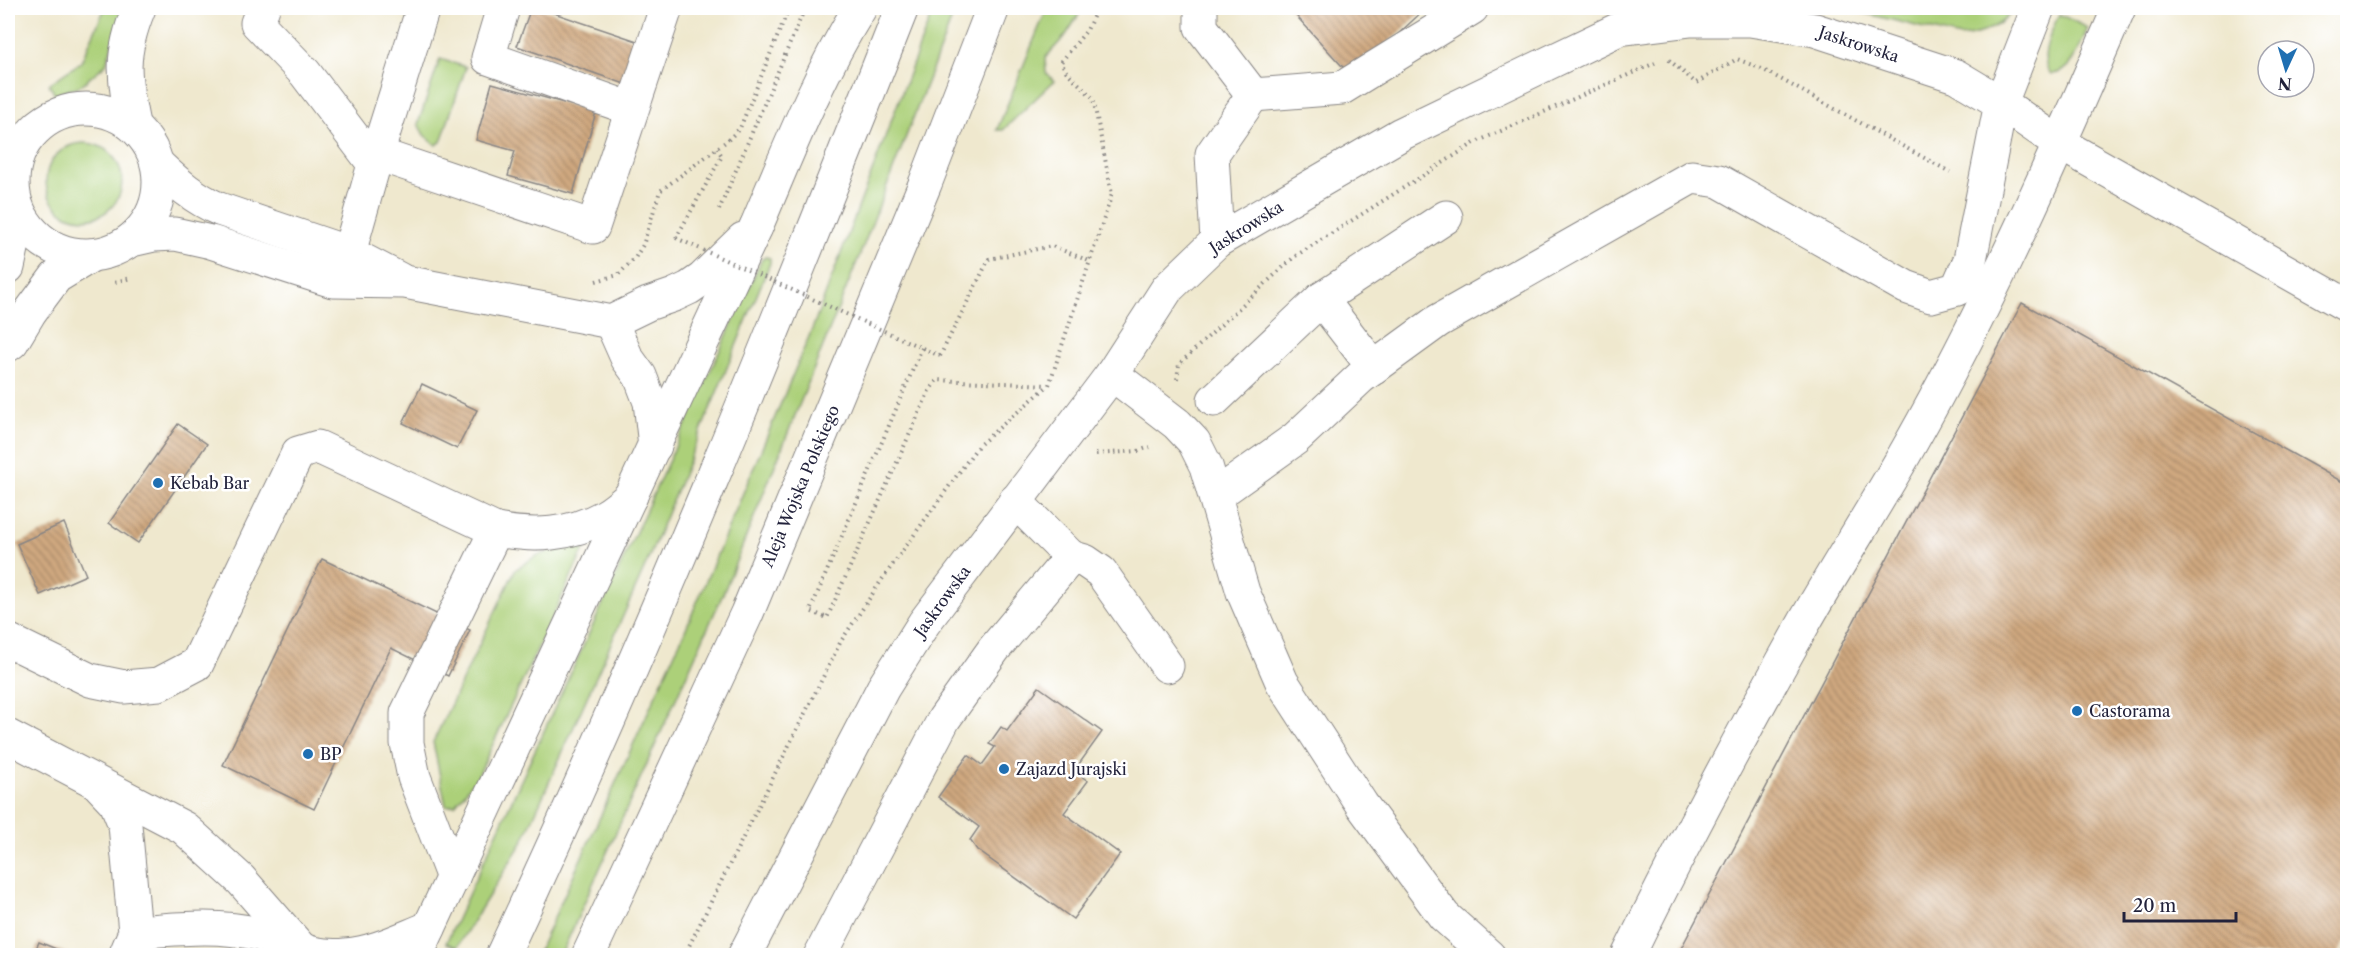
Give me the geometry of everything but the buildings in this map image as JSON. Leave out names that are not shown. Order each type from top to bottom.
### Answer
[{"type":"street","points":[[133,124],[124,69],[125,50],[139,8]]},
{"type":"street","points":[[263,8],[257,23],[305,73],[375,159],[593,227],[666,8]]},
{"type":"street","points":[[349,253],[375,159],[423,8]]},
{"type":"street","points":[[503,8],[488,58],[632,109]]},
{"type":"street","points":[[100,786],[116,804],[124,825],[130,944],[199,928],[230,929],[261,935],[304,954],[348,955],[423,942],[756,227],[812,95],[834,51],[860,8]]},
{"type":"street","points":[[502,956],[573,804],[677,563],[808,246],[902,8]]},
{"type":"street","name":"Aleja Wojska Polskiego","points":[[588,956],[747,613],[925,184],[993,8]]},
{"type":"street","points":[[1201,8],[1201,27],[1253,95]]},
{"type":"street","points":[[1253,95],[1342,88],[1472,8]]},
{"type":"street","points":[[1215,496],[1295,439],[1368,373],[1438,321],[1692,177],[1719,181],[1906,286],[1931,296],[1957,290],[1970,260],[2001,103],[2038,8]]},
{"type":"street","points":[[1628,956],[1666,877],[1804,624],[1911,442],[1991,291],[2035,202],[2119,8]]},
{"type":"street","name":"Jaskrowska","points":[[744,956],[884,688],[924,623],[1112,374],[1167,289],[1217,242],[1401,134],[1619,29],[1691,20],[1750,20],[1815,30],[1956,76],[2001,103],[2059,143],[2348,306]]},
{"type":"street","points":[[1217,242],[1212,154],[1253,95]]},
{"type":"street","points":[[8,267],[14,239],[16,206],[12,182],[16,159],[27,138],[44,121],[65,111],[89,108],[112,113],[133,124],[149,143],[158,165],[160,186],[156,206],[146,225],[132,240]]},
{"type":"street","points":[[158,165],[199,200],[349,253],[405,282]]},
{"type":"street","points":[[16,206],[25,223],[38,238],[72,255],[92,255],[113,250],[132,240],[154,235],[175,234],[211,242],[333,281],[405,282],[611,322],[689,288],[702,279],[756,227]]},
{"type":"street","points":[[1214,400],[1321,299],[1446,217]]},
{"type":"street","points":[[8,345],[57,276],[92,255]]},
{"type":"street","points":[[1321,299],[1368,373]]},
{"type":"street","points":[[611,322],[627,358],[640,376],[650,402],[655,446]]},
{"type":"street","points":[[1112,374],[1177,424],[1194,442],[1206,466],[1243,592],[1282,682],[1362,805],[1444,916],[1489,956]]},
{"type":"street","points":[[8,640],[90,680],[124,687],[159,684],[197,664],[298,453],[318,447],[496,530],[524,535],[554,534],[606,516],[631,496]]},
{"type":"street","points":[[1014,501],[1071,557],[1085,561],[1101,572],[1167,666]]},
{"type":"street","points":[[453,878],[414,777],[406,743],[407,713],[496,530]]},
{"type":"street","points":[[820,956],[944,719],[994,649],[1071,557]]},
{"type":"street","points":[[8,736],[184,828],[241,880],[304,954]]},
{"type":"path","points":[[588,281],[604,279],[626,268],[643,245],[660,191],[740,128],[789,8]]},
{"type":"path","points":[[716,217],[805,8]]},
{"type":"path","points":[[684,956],[841,640],[978,447],[1049,385],[1089,261],[1110,207],[1112,194],[1112,184],[1093,98],[1066,71],[1061,62],[1087,30],[1098,8]]},
{"type":"path","points":[[1666,57],[1696,83],[1737,59],[1762,69],[1969,182],[1984,184]]},
{"type":"path","points":[[1093,454],[1138,452],[1161,441],[1187,412],[1177,383],[1179,364],[1293,257],[1476,142],[1656,62]]},
{"type":"path","points":[[717,148],[722,156],[676,238],[940,356],[989,259],[1052,246],[1089,261]]},
{"type":"path","points":[[702,250],[707,239]]},
{"type":"path","points":[[922,348],[810,611],[827,618],[929,391],[937,380],[1049,385]]},
{"type":"green space","points":[[105,8],[124,8],[106,64],[80,86],[55,95],[49,84],[81,62]]},
{"type":"green space","points":[[934,8],[956,8],[863,247],[723,594],[561,955],[537,955],[684,633],[813,327]]},
{"type":"green space","points":[[1047,8],[1083,8],[1066,35],[1045,58],[1046,73],[1054,81],[1003,130],[997,130]]},
{"type":"green space","points":[[1844,8],[2015,8],[1998,25],[1976,34],[1960,37]]},
{"type":"green space","points":[[2059,14],[2088,28],[2070,64],[2058,73],[2051,74],[2045,61],[2047,44]]},
{"type":"green space","points":[[440,59],[466,67],[441,142],[436,145],[424,135],[418,124]]},
{"type":"green space","points":[[77,143],[91,143],[105,149],[116,160],[120,166],[122,181],[120,196],[111,208],[99,217],[77,219],[63,213],[52,202],[46,188],[46,174],[52,160],[63,149]]},
{"type":"green space","points":[[770,258],[770,263],[648,560],[523,841],[457,947],[446,943],[762,259]]},
{"type":"green space","points":[[580,540],[586,545],[478,776],[455,805],[446,806],[433,742],[515,570],[536,556]]},
{"type":"place","name":"Kebab Bar","points":[[158,483]]},
{"type":"place","name":"Castorama","points":[[2077,711]]},
{"type":"place","name":"BP","points":[[308,754]]},
{"type":"place","name":"Zajazd Jurajski","points":[[1004,769]]}]
